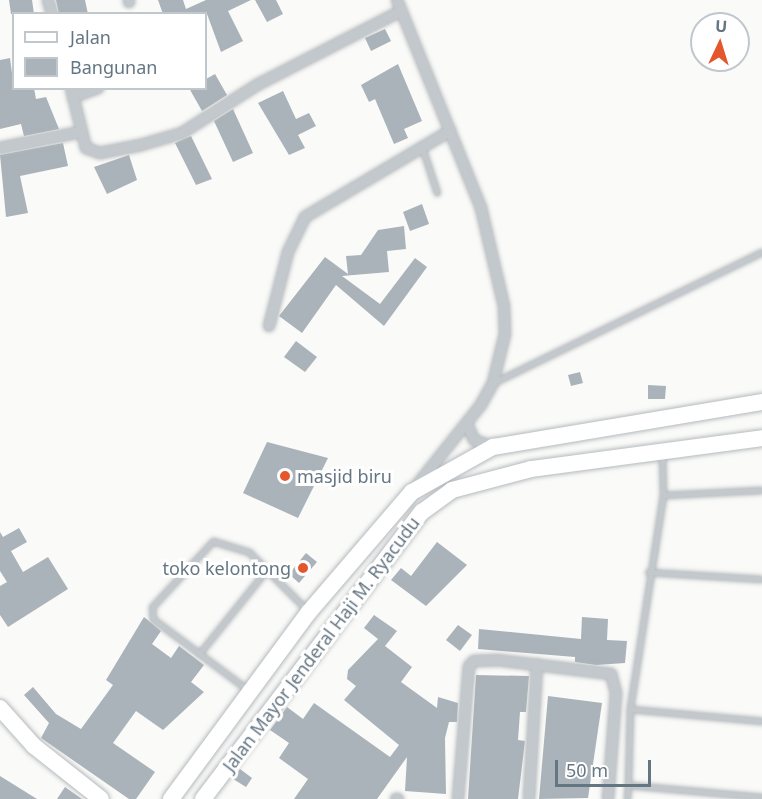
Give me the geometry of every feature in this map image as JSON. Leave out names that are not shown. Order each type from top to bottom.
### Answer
[{"type":"main road","name":"Jalan Mayor Jenderal Haji M. Ryacudu","points":[[171,799],[309,612],[412,492],[493,447],[762,402]]},
{"type":"main road","name":"Jalan Mayor Jenderal Haji M. Ryacudu","points":[[203,799],[330,628],[422,512],[452,490],[531,469],[762,438]]},
{"type":"main road","points":[[309,612],[330,628]]},
{"type":"main road","points":[[1,712],[34,746],[101,799]]},
{"type":"street","points":[[71,92],[86,148],[100,153],[182,133],[257,85],[399,5],[481,208],[504,306],[504,343],[494,383],[467,424],[412,492]]},
{"type":"street","points":[[269,326],[288,252],[305,217],[422,145],[450,131]]},
{"type":"street","points":[[0,148],[81,132]]},
{"type":"street","points":[[467,424],[474,440],[493,447]]},
{"type":"street","points":[[458,799],[469,666],[474,661],[537,664],[611,674],[616,693],[608,799]]},
{"type":"street","points":[[529,799],[537,664]]},
{"type":"lane","points":[[422,145],[437,193]]},
{"type":"lane","points":[[494,383],[762,252]]},
{"type":"lane","points":[[627,799],[630,710],[648,572],[663,495],[662,452]]},
{"type":"lane","points":[[663,495],[762,490]]},
{"type":"lane","points":[[250,691],[153,619],[152,607],[213,541],[241,548],[268,568],[309,612]]},
{"type":"lane","points":[[200,654],[268,568]]},
{"type":"lane","points":[[648,572],[762,579]]},
{"type":"lane","points":[[630,710],[762,721]]},
{"type":"lane","points":[[628,785],[714,796],[762,797]]},
{"type":"lane","points":[[680,799],[681,790]]},
{"type":"building","points":[[9,0],[32,0],[34,12],[12,12],[11,14]]},
{"type":"building","points":[[56,0],[85,0],[88,12],[59,12]]},
{"type":"building","points":[[158,0],[183,0],[186,9],[206,0],[251,0],[228,11],[243,41],[221,52],[207,12],[162,12]]},
{"type":"building","points":[[255,0],[276,0],[283,14],[267,22]]},
{"type":"building","points":[[385,29],[391,41],[371,51],[365,38]]},
{"type":"building","points":[[10,58],[12,90],[34,90],[36,99],[46,97],[59,129],[24,136],[21,124],[0,129],[0,60]]},
{"type":"building","points":[[398,64],[422,121],[404,129],[408,138],[394,144],[375,99],[369,102],[361,85]]},
{"type":"building","points":[[215,74],[227,95],[202,111],[190,90],[207,90],[207,78]]},
{"type":"building","points":[[283,91],[296,119],[309,113],[316,126],[298,135],[305,148],[289,155],[258,103]]},
{"type":"building","points":[[233,109],[253,153],[233,162],[214,121]]},
{"type":"building","points":[[191,136],[212,179],[196,185],[175,143]]},
{"type":"building","points":[[63,143],[68,166],[20,176],[28,213],[6,217],[0,155]]},
{"type":"building","points":[[129,155],[137,180],[107,194],[94,167]]},
{"type":"building","points":[[422,204],[429,224],[410,231],[403,212]]},
{"type":"building","points":[[404,226],[406,249],[387,251],[389,272],[342,276],[380,304],[415,258],[427,267],[384,326],[336,285],[302,333],[279,316],[325,257],[348,274],[346,256],[361,255],[378,230]]},
{"type":"building","points":[[296,341],[317,357],[305,372],[284,357]]},
{"type":"building","points":[[580,372],[583,383],[571,386],[568,375]]},
{"type":"building","points":[[648,385],[666,386],[665,399],[648,399]]},
{"type":"building","name":"masjid biru","points":[[267,442],[328,458],[298,518],[243,493]]},
{"type":"building","points":[[19,528],[27,542],[11,551],[23,572],[48,557],[68,589],[8,627],[0,615],[0,586],[7,582],[0,571],[0,532],[3,537]]},
{"type":"building","points":[[437,542],[467,565],[426,606],[391,580],[401,568],[411,576]]},
{"type":"building","name":"toko kelontong","points":[[306,553],[317,562],[299,583],[289,574]]},
{"type":"building","points":[[374,615],[397,631],[385,646],[412,667],[401,682],[437,708],[438,697],[458,703],[457,722],[449,722],[445,738],[446,794],[405,791],[407,757],[377,799],[294,799],[308,779],[279,758],[289,743],[270,730],[287,707],[303,719],[314,703],[390,757],[399,745],[344,700],[356,686],[347,679],[348,670],[378,639],[364,628]]},
{"type":"building","points":[[144,617],[161,631],[152,644],[171,658],[179,646],[204,665],[191,682],[204,692],[163,730],[136,711],[113,743],[155,772],[136,799],[129,799],[41,738],[49,723],[24,695],[33,687],[56,714],[81,729],[113,685],[106,680]]},
{"type":"building","points":[[582,617],[608,619],[607,640],[627,641],[625,663],[596,665],[575,662],[575,657],[478,649],[479,629],[581,639]]},
{"type":"building","points":[[458,625],[472,635],[460,651],[446,640]]},
{"type":"building","points":[[476,675],[529,676],[526,712],[520,712],[518,740],[525,741],[518,799],[468,799]]},
{"type":"building","points":[[548,696],[602,703],[588,798],[539,799]]},
{"type":"building","points":[[240,769],[252,778],[246,787],[233,779]]},
{"type":"building","points":[[0,776],[37,799],[0,799]]},
{"type":"building","points":[[65,787],[82,799],[57,799]]},
{"type":"place","name":"masjid biru","points":[[285,476]]},
{"type":"place","name":"toko kelontong","points":[[303,568]]}]
